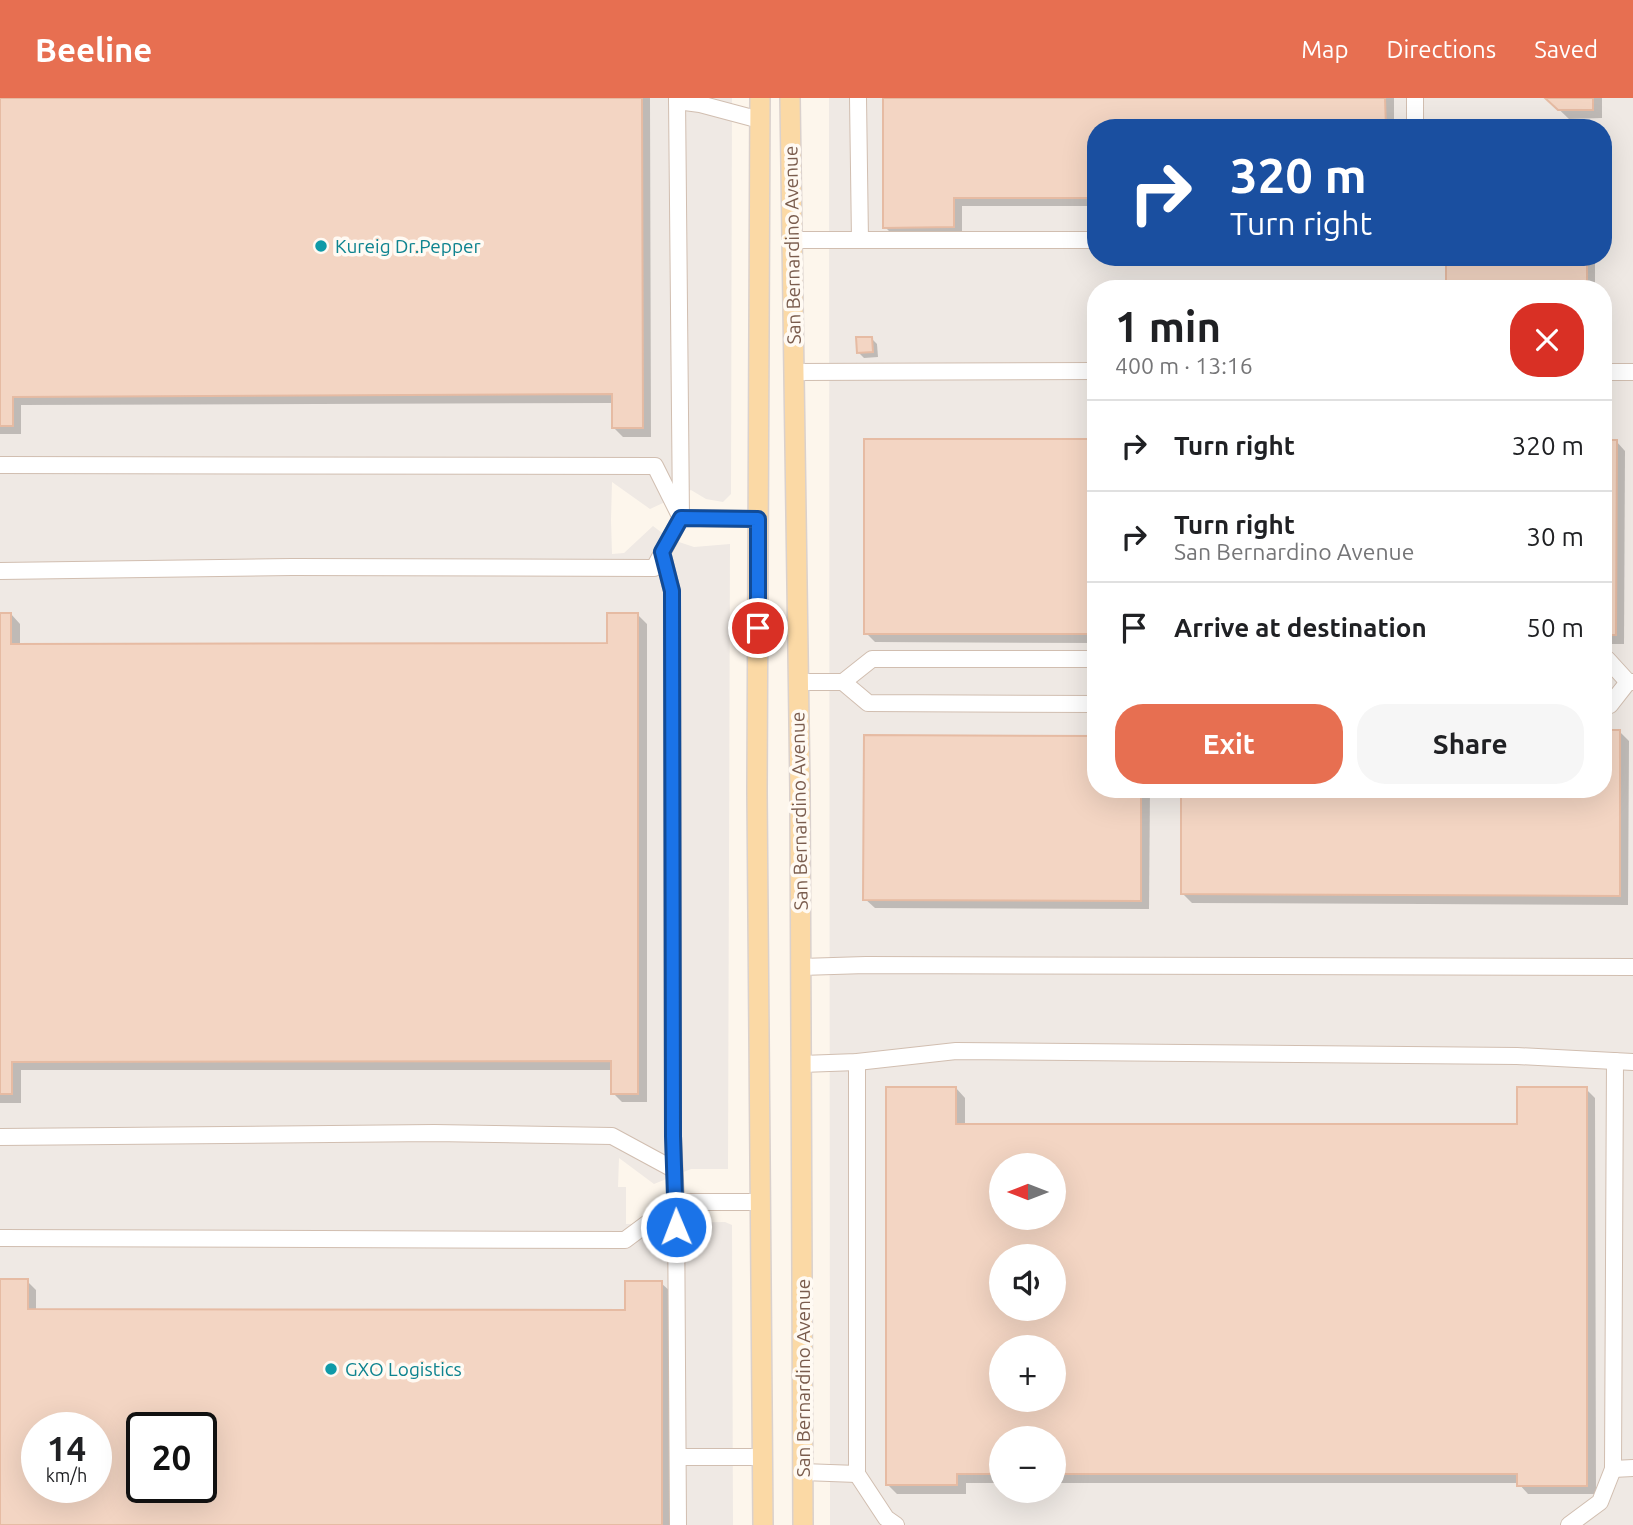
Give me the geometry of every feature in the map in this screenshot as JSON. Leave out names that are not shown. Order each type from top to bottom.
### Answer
[{"type":"main road","name":"San Bernardino Avenue","points":[[760,98],[757,792],[763,1525]]},
{"type":"main road","name":"San Bernardino Avenue","points":[[790,98],[802,1063],[803,1525]]},
{"type":"lane","points":[[858,98],[860,240]]},
{"type":"lane","points":[[1415,98],[1415,119]]},
{"type":"lane","points":[[0,571],[292,567],[654,568],[681,518],[677,100],[760,120]]},
{"type":"lane","points":[[791,240],[1087,240]]},
{"type":"lane","points":[[793,372],[1087,371]]},
{"type":"lane","points":[[1612,372],[1633,372]]},
{"type":"lane","points":[[0,465],[655,466],[681,518]]},
{"type":"lane","points":[[681,518],[758,519]]},
{"type":"lane","points":[[662,552],[672,591],[673,1169],[676,1202],[678,1525]]},
{"type":"lane","points":[[798,682],[843,682],[872,659],[1087,659]]},
{"type":"lane","points":[[1612,664],[1630,682],[1612,703]]},
{"type":"lane","points":[[843,682],[868,703],[1087,704]]},
{"type":"lane","points":[[801,967],[1633,967]]},
{"type":"lane","points":[[802,1063],[857,1062],[956,1051],[1517,1056],[1633,1062]]},
{"type":"lane","points":[[1569,1525],[1600,1502],[1613,1469],[1615,1061]]},
{"type":"lane","points":[[857,1062],[857,1474],[886,1518],[896,1525]]},
{"type":"lane","points":[[0,1137],[434,1133],[612,1136],[673,1169]]},
{"type":"lane","points":[[0,1238],[625,1240],[676,1202],[761,1202]]},
{"type":"lane","points":[[678,1457],[762,1457]]},
{"type":"lane","points":[[1613,1469],[1633,1468]]},
{"type":"lane","points":[[803,1472],[857,1474]]},
{"type":"shaded area","points":[[0,98],[732,98],[731,494],[723,502],[706,499],[691,490],[650,509],[612,482],[611,520],[612,554],[624,553],[653,526],[670,539],[694,547],[730,544],[728,1169],[691,1169],[654,1184],[619,1158],[618,1187],[626,1187],[626,1224],[725,1222],[732,1225],[733,1525],[0,1525]]},
{"type":"shaded area","points":[[829,98],[1633,98],[1633,1525],[830,1525]]},
{"type":"building","name":"Kureig Dr.Pepper","points":[[0,98],[642,98],[643,428],[612,428],[612,394],[13,397],[13,426],[0,426]]},
{"type":"building","points":[[883,98],[1385,98],[1386,119],[1087,119],[1087,198],[954,198],[954,227],[883,228]]},
{"type":"building","points":[[1545,98],[1593,98],[1593,110],[1558,110]]},
{"type":"building","points":[[1446,266],[1587,266],[1587,280],[1446,280]]},
{"type":"building","points":[[856,337],[872,337],[873,352],[857,353]]},
{"type":"building","points":[[864,439],[1087,439],[1087,634],[864,634]]},
{"type":"building","points":[[1612,440],[1617,440],[1616,635],[1612,635]]},
{"type":"building","points":[[0,613],[11,613],[11,644],[607,643],[607,613],[638,613],[638,1094],[611,1094],[611,1061],[12,1062],[12,1094],[0,1094]]},
{"type":"building","points":[[1612,730],[1620,730],[1620,896],[1181,894],[1181,798],[1612,798]]},
{"type":"building","points":[[864,735],[1087,736],[1087,798],[1141,798],[1141,901],[863,900]]},
{"type":"building","points":[[886,1087],[956,1087],[956,1124],[1517,1124],[1517,1087],[1587,1087],[1587,1486],[1517,1486],[1517,1474],[1066,1474],[1066,1426],[989,1426],[989,1474],[957,1474],[957,1485],[886,1485]]},
{"type":"building","name":"GXO Logistics","points":[[0,1279],[28,1279],[28,1309],[625,1310],[625,1281],[662,1281],[662,1525],[0,1525]]},
{"type":"place","name":"Kureig Dr.Pepper","points":[[321,246]]},
{"type":"place","name":"GXO Logistics","points":[[331,1369]]},
{"type":"route","points":[[676,1227],[673,1169],[672,591],[662,552],[681,518],[758,519],[758,628]]}]
